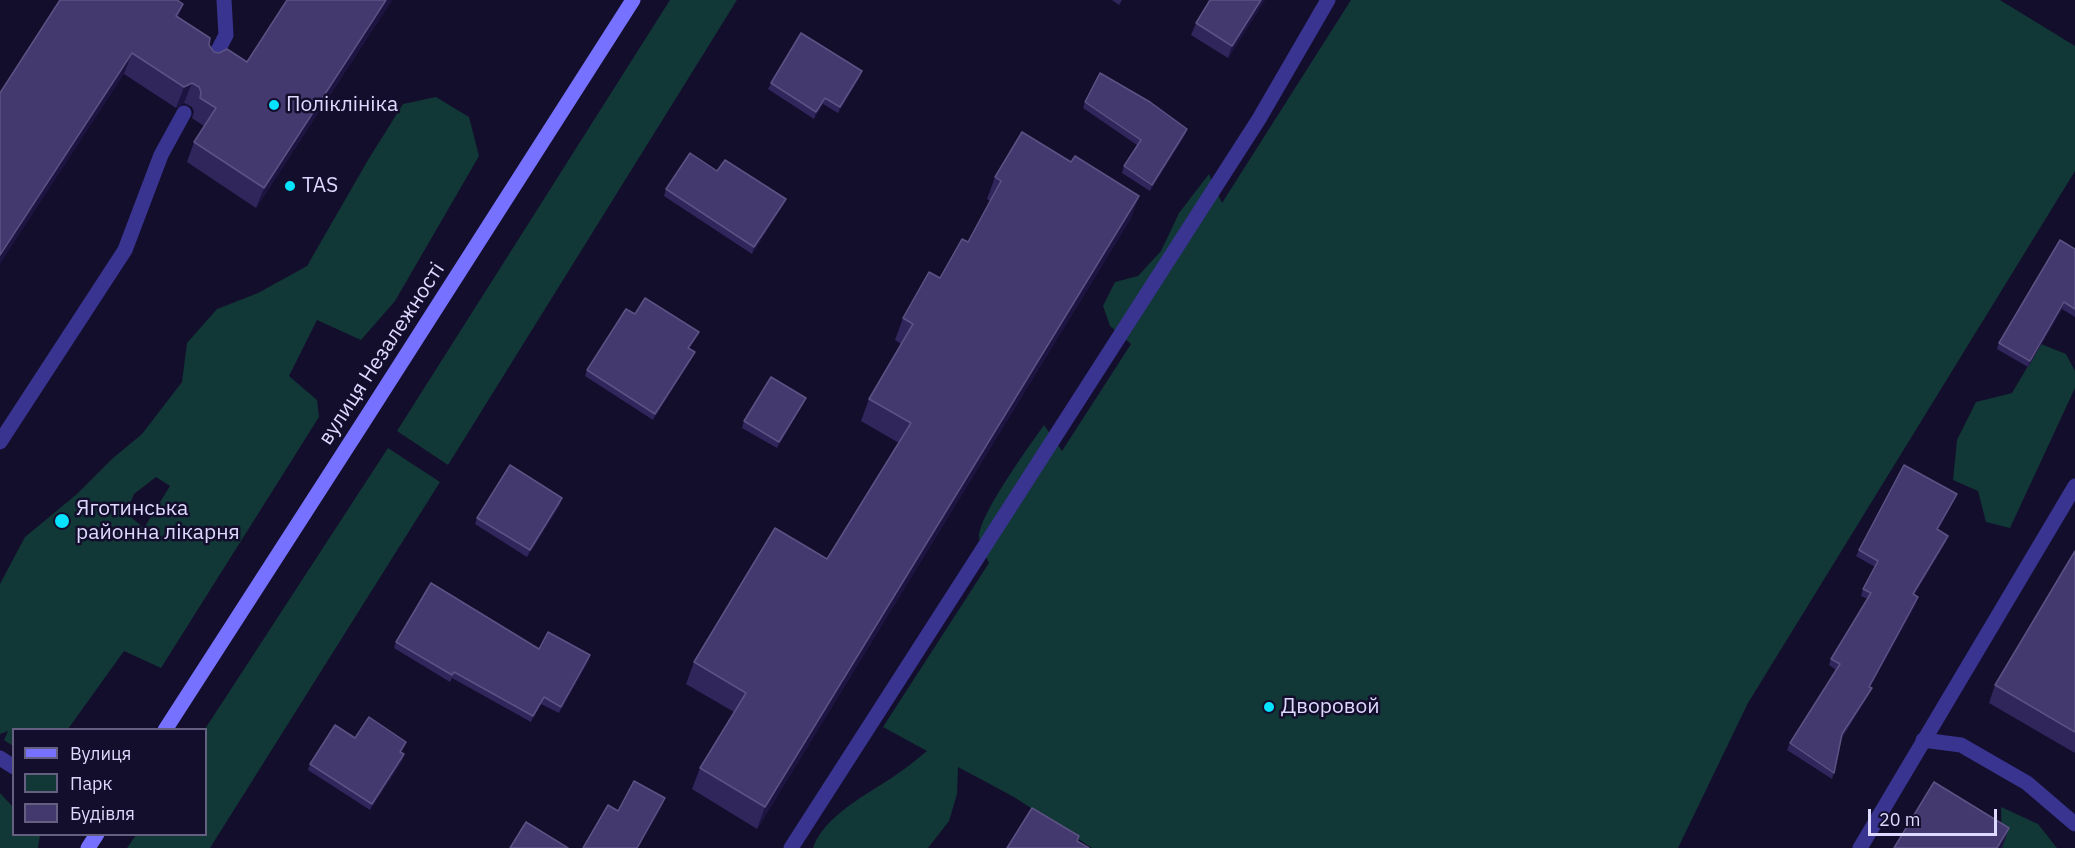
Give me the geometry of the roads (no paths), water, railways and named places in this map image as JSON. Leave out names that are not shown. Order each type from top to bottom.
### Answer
[{"type":"main road","name":"вулиця Незалежності","points":[[166,728],[633,0]]},
{"type":"lane","points":[[211,64],[226,35],[224,0]]},
{"type":"lane","points":[[791,848],[1252,129],[1328,0]]},
{"type":"lane","points":[[0,442],[125,250],[161,155],[184,113]]},
{"type":"lane","points":[[1860,848],[2075,486]]},
{"type":"lane","points":[[1923,741],[1960,745],[2027,783],[2075,824]]},
{"type":"place","name":"Поліклініка","points":[[274,105]]},
{"type":"place","name":"TAS","points":[[290,186]]},
{"type":"place","name":"Яготинська районна лікарня","points":[[62,521]]},
{"type":"place","name":"Дворовой","points":[[1269,707]]}]
